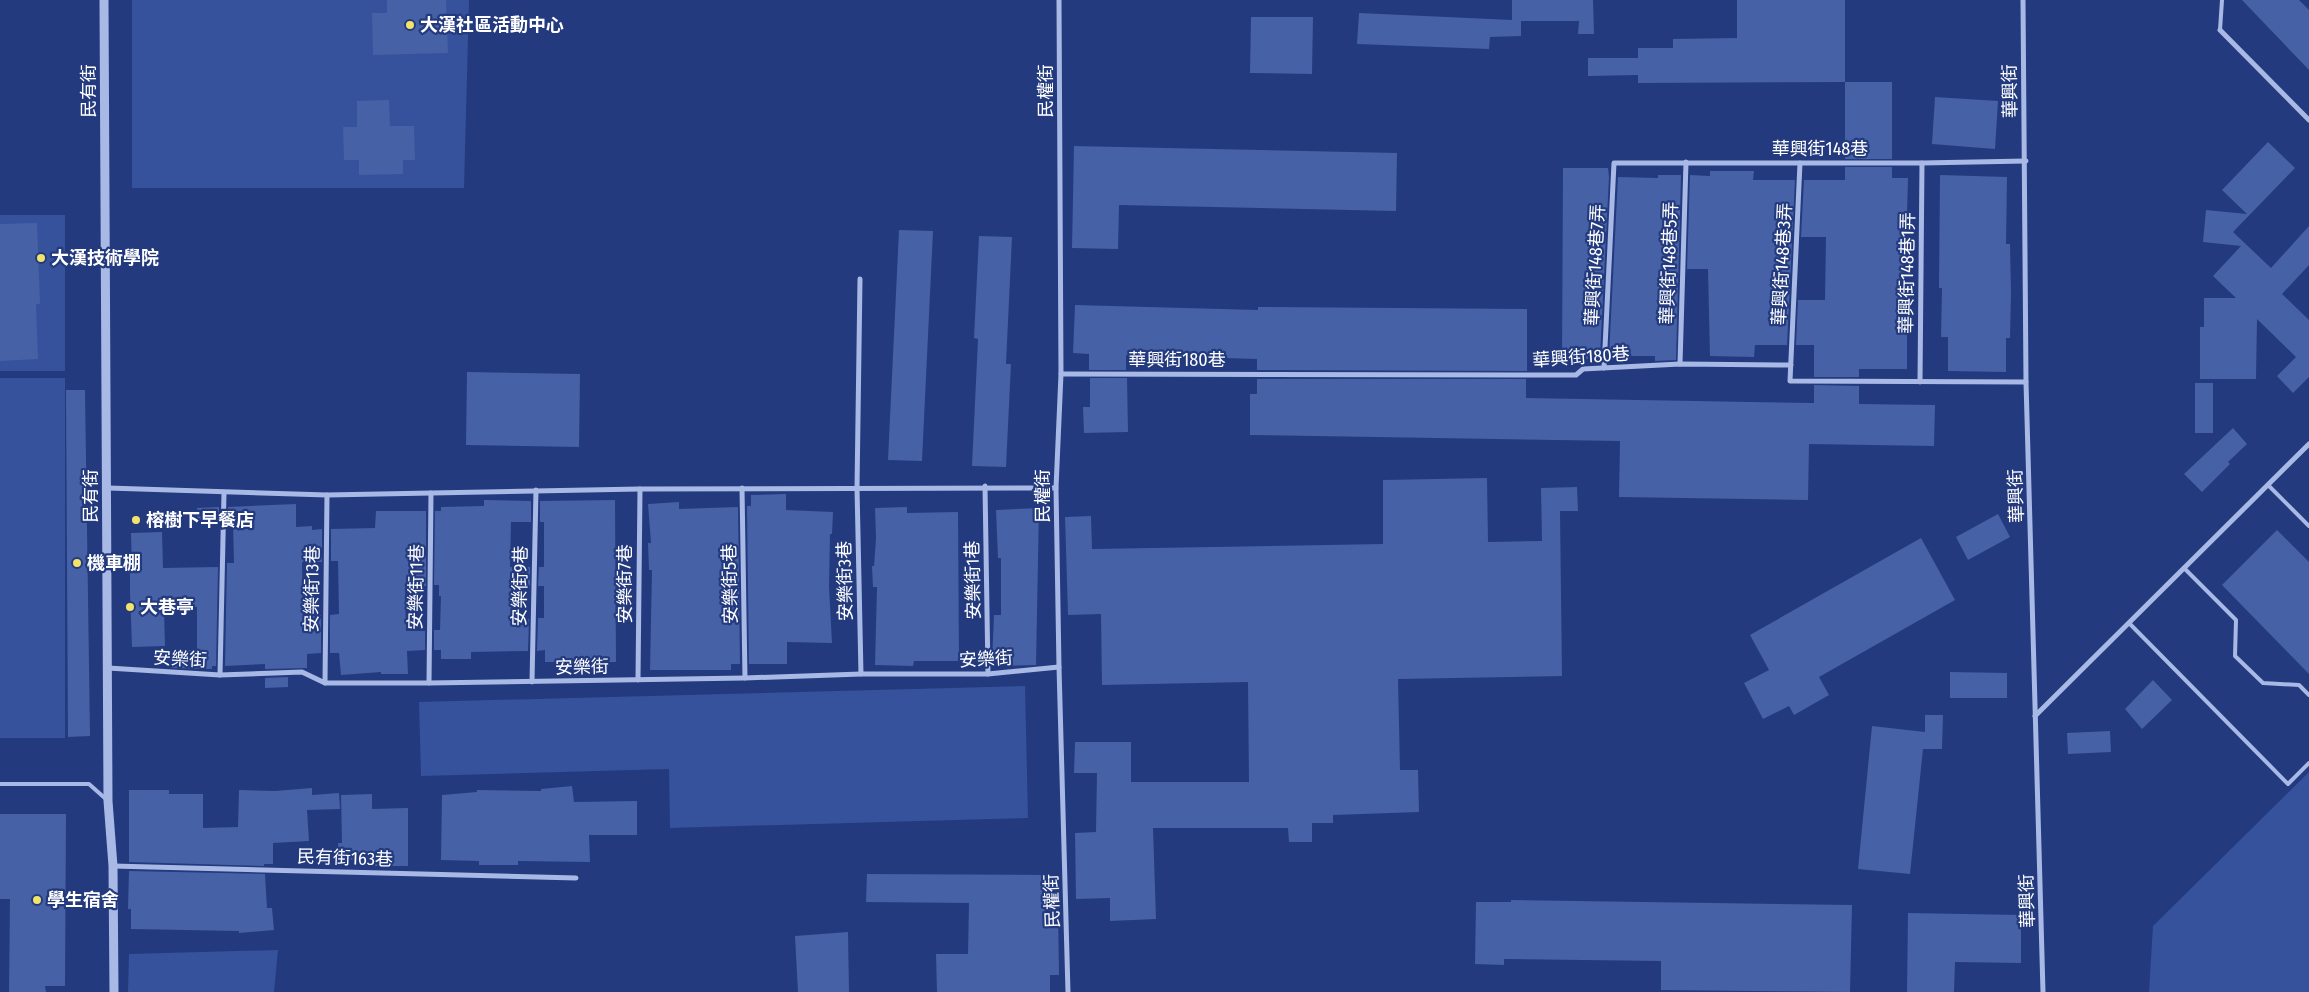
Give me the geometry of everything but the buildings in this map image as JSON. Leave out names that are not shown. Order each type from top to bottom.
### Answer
[{"type":"street","name":"民有街","points":[[104,0],[108,488],[108,801],[113,866],[114,992]]},
{"type":"street","name":"民權街","points":[[1059,0],[1060,374],[1056,488],[1068,992]]},
{"type":"street","name":"華興街","points":[[2022,0],[2026,161],[2026,382],[2043,992]]},
{"type":"street","points":[[2220,30],[2309,120]]},
{"type":"street","name":"華興街148巷","points":[[1614,163],[2026,161]]},
{"type":"street","name":"華興街148巷5弄","points":[[1680,364],[1686,162]]},
{"type":"street","name":"華興街148巷7弄","points":[[1604,368],[1614,163]]},
{"type":"street","name":"華興街148巷3弄","points":[[1791,365],[1800,163]]},
{"type":"street","name":"華興街148巷1弄","points":[[1920,382],[1922,163]]},
{"type":"street","name":"安樂街3巷","points":[[860,278],[857,488],[861,674]]},
{"type":"street","name":"華興街180巷","points":[[1060,374],[1576,375],[1583,370],[1680,364],[1791,365]]},
{"type":"street","points":[[1791,365],[1790,381],[2026,382]]},
{"type":"street","points":[[2035,716],[2309,444]]},
{"type":"street","points":[[108,488],[327,495],[742,488],[985,486],[1056,488]]},
{"type":"street","name":"安樂街1巷","points":[[985,486],[988,674]]},
{"type":"street","name":"安樂街5巷","points":[[742,488],[745,678]]},
{"type":"street","name":"安樂街7巷","points":[[638,680],[640,489]]},
{"type":"street","name":"安樂街9巷","points":[[532,682],[536,490]]},
{"type":"street","name":"安樂街11巷","points":[[429,683],[431,492]]},
{"type":"street","points":[[220,674],[224,493]]},
{"type":"street","name":"安樂街13巷","points":[[325,683],[327,495]]},
{"type":"street","name":"安樂街","points":[[108,668],[220,674],[302,672],[325,683],[429,683],[745,678],[861,674],[988,674],[1059,667]]},
{"type":"street","name":"民有街163巷","points":[[113,866],[576,878]]},
{"type":"lane","points":[[2220,30],[2222,0]]},
{"type":"lane","points":[[2268,485],[2309,526]]},
{"type":"lane","points":[[2184,568],[2236,620],[2235,656],[2262,683],[2299,685],[2309,695]]},
{"type":"lane","points":[[2129,623],[2288,784],[2309,763]]},
{"type":"lane","points":[[0,784],[89,784],[108,801]]},
{"type":"shaded area","points":[[132,0],[469,0],[464,188],[132,188]]},
{"type":"shaded area","points":[[0,215],[65,215],[65,371],[0,371]]},
{"type":"shaded area","points":[[0,378],[65,378],[65,738],[0,738]]},
{"type":"shaded area","points":[[1025,686],[1028,818],[670,828],[669,769],[421,776],[419,702]]},
{"type":"shaded area","points":[[2309,772],[2309,992],[2149,992],[2153,926]]},
{"type":"shaded area","points":[[278,950],[274,992],[128,992],[129,954]]},
{"type":"place","name":"大漢社區活動中心","points":[[410,25]]},
{"type":"place","name":"大漢技術學院","points":[[41,258]]},
{"type":"place","name":"榕樹下早餐店","points":[[136,520]]},
{"type":"place","name":"機車棚","points":[[77,563]]},
{"type":"place","name":"大巷亭","points":[[130,607]]},
{"type":"place","name":"學生宿舍","points":[[37,900]]}]
